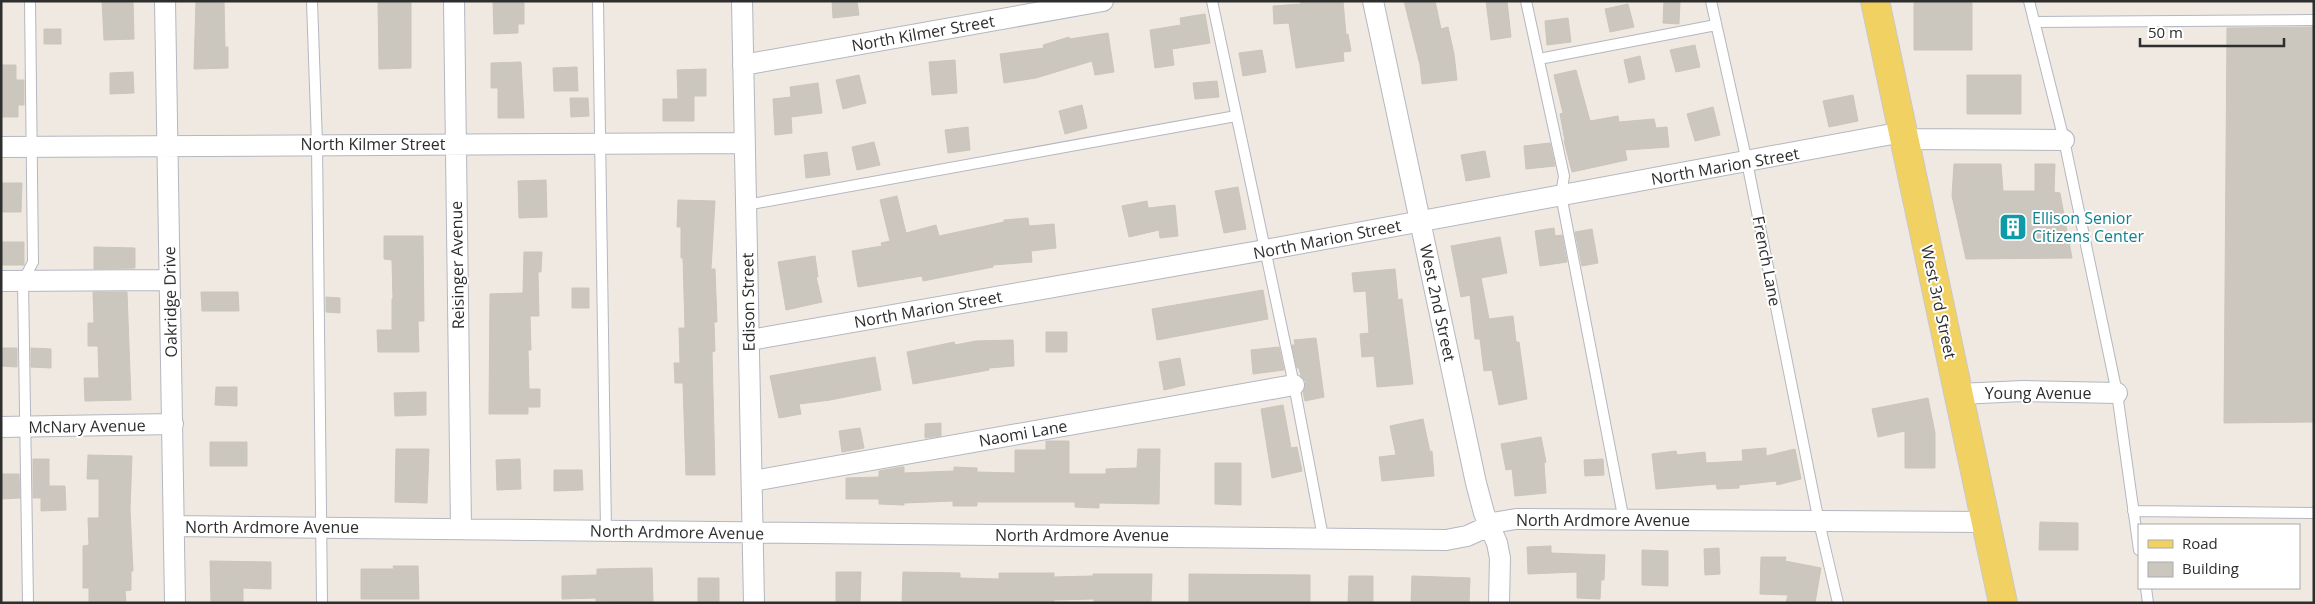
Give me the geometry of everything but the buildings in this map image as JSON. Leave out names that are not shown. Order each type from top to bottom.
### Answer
[{"type":"main road","name":"West 3rd Street","points":[[1874,1],[2003,603]]},
{"type":"street","name":"Oakridge Drive","points":[[165,1],[168,280],[176,603]]},
{"type":"street","name":"Reisinger Avenue","points":[[454,1],[461,528]]},
{"type":"street","name":"Edison Street","points":[[742,1],[754,603]]},
{"type":"street","name":"North Kilmer Street","points":[[743,65],[1103,1]]},
{"type":"street","name":"West 2nd Street","points":[[1373,1],[1476,484],[1497,543],[1500,558],[1499,603]]},
{"type":"street","name":"North Marion Street","points":[[750,340],[1904,135],[2064,140]]},
{"type":"street","name":"North Kilmer Street","points":[[1,147],[456,143],[744,143]]},
{"type":"street","points":[[1,281],[168,280]]},
{"type":"street","name":"Naomi Lane","points":[[753,481],[1294,385]]},
{"type":"street","name":"Young Avenue","points":[[1959,394],[2023,391],[2117,393]]},
{"type":"street","name":"McNary Avenue","points":[[1,427],[173,424]]},
{"type":"street","name":"North Ardmore Avenue","points":[[174,526],[1323,537],[1446,540],[1467,536],[1490,526],[1516,519],[1986,522]]},
{"type":"lane","points":[[28,603],[24,280],[33,262],[30,1]]},
{"type":"lane","points":[[312,1],[316,144],[322,603]]},
{"type":"lane","points":[[598,1],[606,531]]},
{"type":"lane","points":[[1212,1],[1294,385],[1323,537]]},
{"type":"lane","points":[[1526,1],[1564,176],[1561,195],[1624,520]]},
{"type":"lane","name":"French Lane","points":[[1711,1],[1747,162],[1819,522],[1838,603]]},
{"type":"lane","points":[[2029,1],[2064,140],[2117,393],[2138,544]]},
{"type":"lane","points":[[2034,22],[2314,20]]},
{"type":"lane","points":[[1540,59],[1716,25]]},
{"type":"lane","points":[[746,205],[1236,116]]},
{"type":"lane","points":[[2133,511],[2314,513]]},
{"type":"lane","points":[[2146,589],[2148,603]]},
{"type":"place","name":"Ellison Senior Citizens Center","points":[[2013,227]]}]
